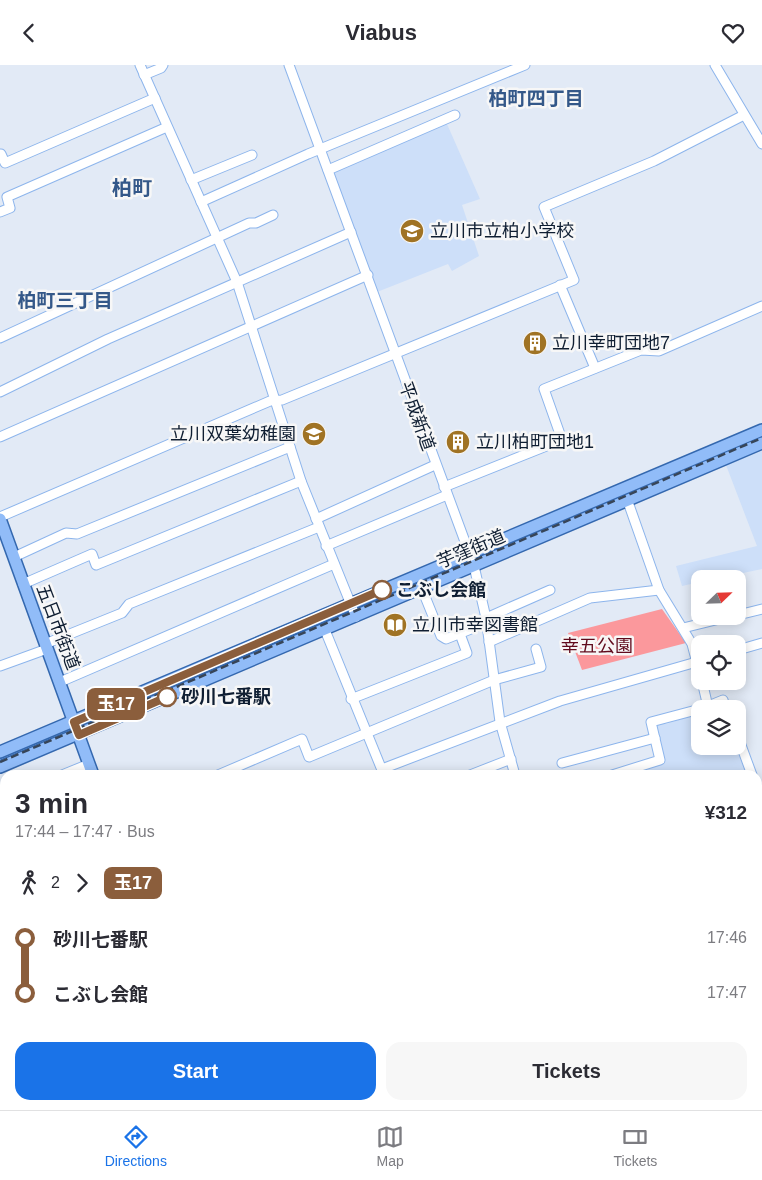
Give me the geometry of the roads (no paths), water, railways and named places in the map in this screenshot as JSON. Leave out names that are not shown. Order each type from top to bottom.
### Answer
[{"type":"main road","name":"芋窪街道","points":[[0,753],[762,429]]},
{"type":"main road","name":"芋窪街道","points":[[0,767],[759,445]]},
{"type":"main road","name":"五日市街道","points":[[0,518],[91,769]]},
{"type":"street","points":[[140,65],[237,282],[252,324],[300,481],[356,617]]},
{"type":"street","points":[[144,75],[161,68],[163,65]]},
{"type":"street","name":"平成新道","points":[[289,65],[368,275],[394,355],[474,566],[486,620],[500,722],[514,770]]},
{"type":"street","points":[[201,202],[320,149],[525,65]]},
{"type":"street","points":[[715,65],[762,144]]},
{"type":"street","points":[[1,154],[5,163],[154,98]]},
{"type":"street","points":[[328,170],[455,115]]},
{"type":"street","points":[[0,518],[275,401],[394,355],[574,280],[544,207],[654,161],[744,115]]},
{"type":"street","points":[[0,212],[10,208],[7,197],[167,127]]},
{"type":"street","points":[[191,180],[252,155]]},
{"type":"street","points":[[0,338],[216,237],[273,215]]},
{"type":"street","points":[[0,392],[108,339],[351,232]]},
{"type":"street","points":[[0,437],[252,324],[368,275]]},
{"type":"street","points":[[560,285],[595,368]]},
{"type":"street","points":[[326,546],[559,441],[561,437],[544,389],[641,350],[659,351],[762,306]]},
{"type":"street","points":[[14,557],[66,533],[77,534],[290,447]]},
{"type":"street","points":[[0,667],[122,613],[129,604],[317,523],[435,465]]},
{"type":"street","points":[[23,584],[92,554],[96,565],[300,481]]},
{"type":"street","points":[[628,502],[658,590],[691,642]]},
{"type":"street","points":[[60,682],[334,564]]},
{"type":"street","points":[[422,589],[441,636],[446,639],[550,590]]},
{"type":"street","points":[[489,642],[590,598],[658,590]]},
{"type":"street","points":[[746,613],[762,609]]},
{"type":"street","points":[[683,628],[695,625]]},
{"type":"street","points":[[325,630],[351,699],[382,770]]},
{"type":"street","points":[[351,699],[467,653],[460,634]]},
{"type":"street","points":[[746,648],[762,643]]},
{"type":"street","points":[[230,770],[302,739],[310,757],[494,680],[541,667],[536,649]]},
{"type":"street","points":[[388,770],[500,722],[560,701],[691,664]]},
{"type":"street","points":[[628,770],[660,760],[651,722],[691,711]]},
{"type":"street","points":[[562,763],[655,738]]},
{"type":"street","points":[[745,755],[750,770]]},
{"type":"street","points":[[483,770],[511,759]]},
{"type":"railway","points":[[0,762],[762,438]]},
{"type":"place","name":"立川市立柏小学校","points":[[412,231]]},
{"type":"place","name":"立川幸町団地7","points":[[535,343]]},
{"type":"place","name":"立川双葉幼稚園","points":[[314,434]]},
{"type":"place","name":"立川柏町団地1","points":[[458,442]]},
{"type":"place","name":"こぶし会館","points":[[382,590]]},
{"type":"place","name":"立川市幸図書館","points":[[395,625]]},
{"type":"place","name":"砂川七番駅","points":[[167,697]]},
{"type":"district","name":"柏町四丁目","points":[[536,98]]},
{"type":"district","name":"柏町","points":[[132,188]]},
{"type":"district","name":"柏町三丁目","points":[[65,300]]},
{"type":"park label","name":"幸五公園","points":[[597,646]]}]
